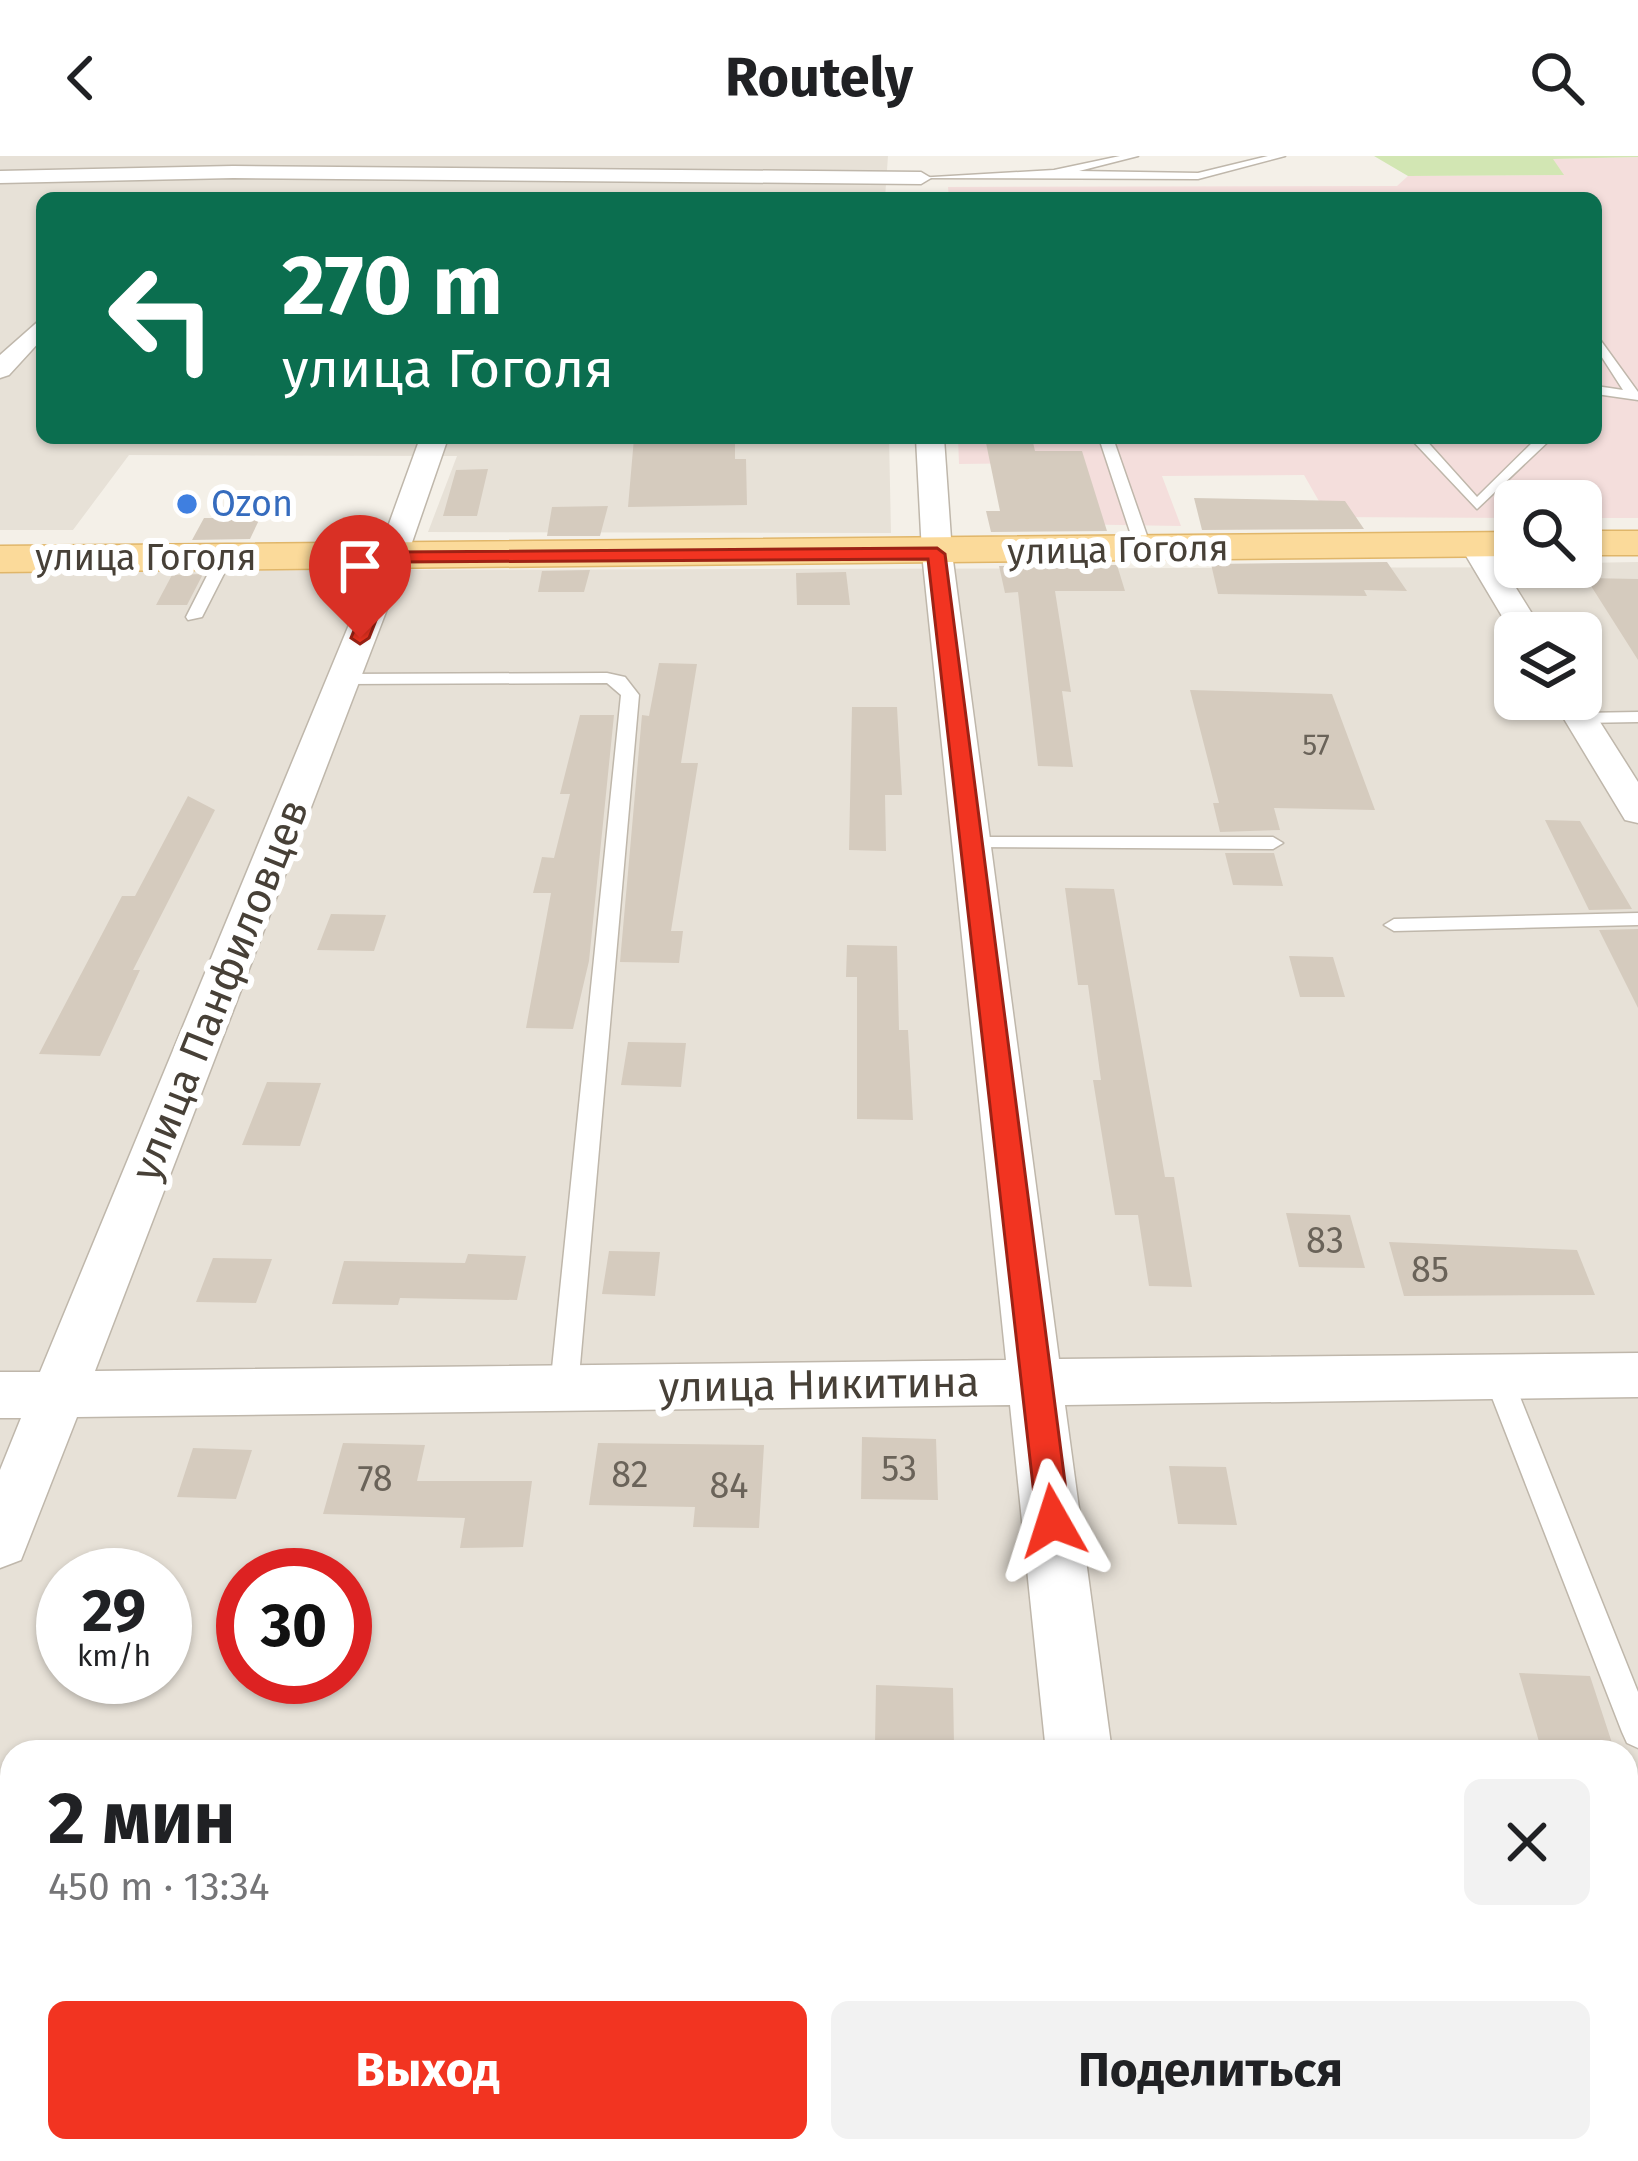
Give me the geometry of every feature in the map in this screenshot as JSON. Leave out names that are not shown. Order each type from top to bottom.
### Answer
[{"type":"main road","points":[[1602,543],[1638,543]]},
{"type":"main road","name":"улица Гоголя","points":[[0,559],[937,554],[1494,544]]},
{"type":"street","points":[[167,192],[201,156]]},
{"type":"street","points":[[521,192],[542,156]]},
{"type":"street","points":[[0,177],[528,175],[921,188],[917,156]]},
{"type":"street","points":[[0,370],[36,331]]},
{"type":"street","name":"улица Панфиловцев","points":[[0,1541],[344,679],[432,444]]},
{"type":"street","points":[[930,444],[937,554],[1078,1740]]},
{"type":"street","points":[[1582,720],[1638,812]]},
{"type":"street","name":"улица Никитина","points":[[0,1395],[1638,1375]]},
{"type":"lane","points":[[921,188],[1054,173],[1133,156]]},
{"type":"lane","points":[[1054,173],[1198,176],[1280,156]]},
{"type":"lane","points":[[1602,347],[1636,396]]},
{"type":"lane","points":[[1602,391],[1636,396]]},
{"type":"lane","points":[[1108,444],[1144,550]]},
{"type":"lane","points":[[1422,444],[1478,505],[1539,444]]},
{"type":"lane","points":[[194,616],[224,558]]},
{"type":"lane","points":[[344,679],[607,678],[627,687],[631,695],[565,1388]]},
{"type":"lane","points":[[1602,712],[1638,717]]},
{"type":"lane","points":[[972,843],[1274,843]]},
{"type":"lane","points":[[1394,925],[1638,919]]},
{"type":"lane","points":[[1498,1377],[1638,1732]]},
{"type":"shaded area","points":[[0,156],[888,156],[885,192],[36,192],[36,444],[889,444],[891,533],[428,532],[457,456],[129,455],[73,530],[0,530]]},
{"type":"shaded area","points":[[1638,157],[1638,518],[1602,518],[1602,480],[1494,480],[1494,518],[1328,517],[1304,475],[1162,476],[1181,526],[1060,524],[1048,463],[959,464],[958,444],[1602,444],[1602,192],[948,192],[948,187],[1397,186],[1408,176],[1563,175],[1552,159]]},
{"type":"shaded area","points":[[1638,562],[1638,1740],[0,1740],[0,571],[1494,567],[1494,588],[1602,588],[1602,563]]},
{"type":"green space","points":[[1374,156],[1638,157],[1553,159],[1564,175],[1408,176]]},
{"type":"building","points":[[633,444],[735,444],[735,459],[746,459],[747,505],[628,507]]},
{"type":"building","points":[[986,444],[1082,451],[1107,531],[991,532],[986,511],[1000,511]]},
{"type":"building","points":[[488,469],[477,516],[443,516],[456,470]]},
{"type":"building","points":[[1194,498],[1345,501],[1364,529],[1202,530]]},
{"type":"building","points":[[608,506],[600,536],[547,536],[552,507]]},
{"type":"building","points":[[204,518],[260,518],[250,539],[192,540]]},
{"type":"building","points":[[1387,562],[1407,591],[1364,590],[1367,596],[1218,594],[1211,564]]},
{"type":"building","points":[[1117,565],[1125,591],[1055,591],[1071,692],[1062,691],[1073,767],[1038,766],[1018,592],[1005,593],[999,566]]},
{"type":"building","points":[[590,570],[584,592],[538,592],[542,571]]},
{"type":"building","points":[[846,572],[850,605],[797,605],[796,573]]},
{"type":"building","points":[[203,574],[187,605],[156,605],[172,575]]},
{"type":"building","points":[[1602,578],[1638,579],[1638,660],[1592,588],[1602,588]]},
{"type":"building","points":[[659,663],[697,664],[681,763],[698,763],[671,931],[683,931],[679,963],[620,962],[642,715],[649,716]]},
{"type":"building","points":[[1190,690],[1332,694],[1375,810],[1274,808],[1280,830],[1220,832],[1213,803],[1219,803]]},
{"type":"building","points":[[852,707],[897,707],[902,795],[885,795],[886,851],[849,850]]},
{"type":"building","points":[[580,715],[614,715],[589,961],[573,1029],[526,1028],[551,893],[533,893],[542,857],[554,858],[570,794],[560,794]]},
{"type":"building","points":[[188,796],[215,810],[133,970],[140,970],[100,1056],[39,1054],[122,896],[135,896]]},
{"type":"building","points":[[1545,820],[1580,821],[1632,909],[1589,910]]},
{"type":"building","points":[[1225,853],[1274,853],[1283,886],[1233,885]]},
{"type":"building","points":[[1065,888],[1114,889],[1165,1177],[1174,1177],[1192,1287],[1149,1286],[1138,1215],[1115,1215],[1093,1080],[1101,1080],[1088,985],[1078,985]]},
{"type":"building","points":[[331,914],[386,915],[374,951],[317,950]]},
{"type":"building","points":[[1638,929],[1638,1008],[1599,930]]},
{"type":"building","points":[[847,945],[897,946],[899,1030],[908,1030],[913,1120],[857,1119],[857,977],[846,977]]},
{"type":"building","points":[[1289,956],[1333,957],[1345,997],[1300,997]]},
{"type":"building","points":[[628,1042],[686,1043],[681,1087],[621,1085]]},
{"type":"building","points":[[267,1082],[321,1083],[300,1146],[242,1145]]},
{"type":"building","points":[[1286,1213],[1350,1215],[1365,1268],[1299,1267]]},
{"type":"building","points":[[1389,1242],[1577,1250],[1595,1295],[1404,1296]]},
{"type":"building","points":[[609,1251],[660,1252],[655,1296],[602,1294]]},
{"type":"building","points":[[468,1254],[526,1256],[517,1300],[400,1298],[398,1305],[332,1304],[344,1261],[465,1263]]},
{"type":"building","points":[[213,1258],[272,1259],[256,1303],[196,1302]]},
{"type":"building","points":[[862,1437],[936,1439],[938,1500],[861,1499]]},
{"type":"building","points":[[343,1443],[425,1445],[417,1481],[532,1481],[523,1547],[460,1548],[465,1518],[323,1514]]},
{"type":"building","points":[[598,1443],[764,1445],[759,1528],[693,1527],[695,1507],[589,1505]]},
{"type":"building","points":[[193,1448],[252,1450],[236,1499],[177,1497]]},
{"type":"building","points":[[1169,1466],[1226,1467],[1237,1525],[1178,1524]]},
{"type":"building","points":[[1519,1673],[1590,1676],[1611,1740],[1539,1740]]},
{"type":"building","points":[[876,1685],[953,1688],[954,1740],[875,1740]]},
{"type":"place","name":"Ozon","points":[[187,504]]},
{"type":"route","points":[[360,638],[392,557],[937,554],[1053,1521]]}]
